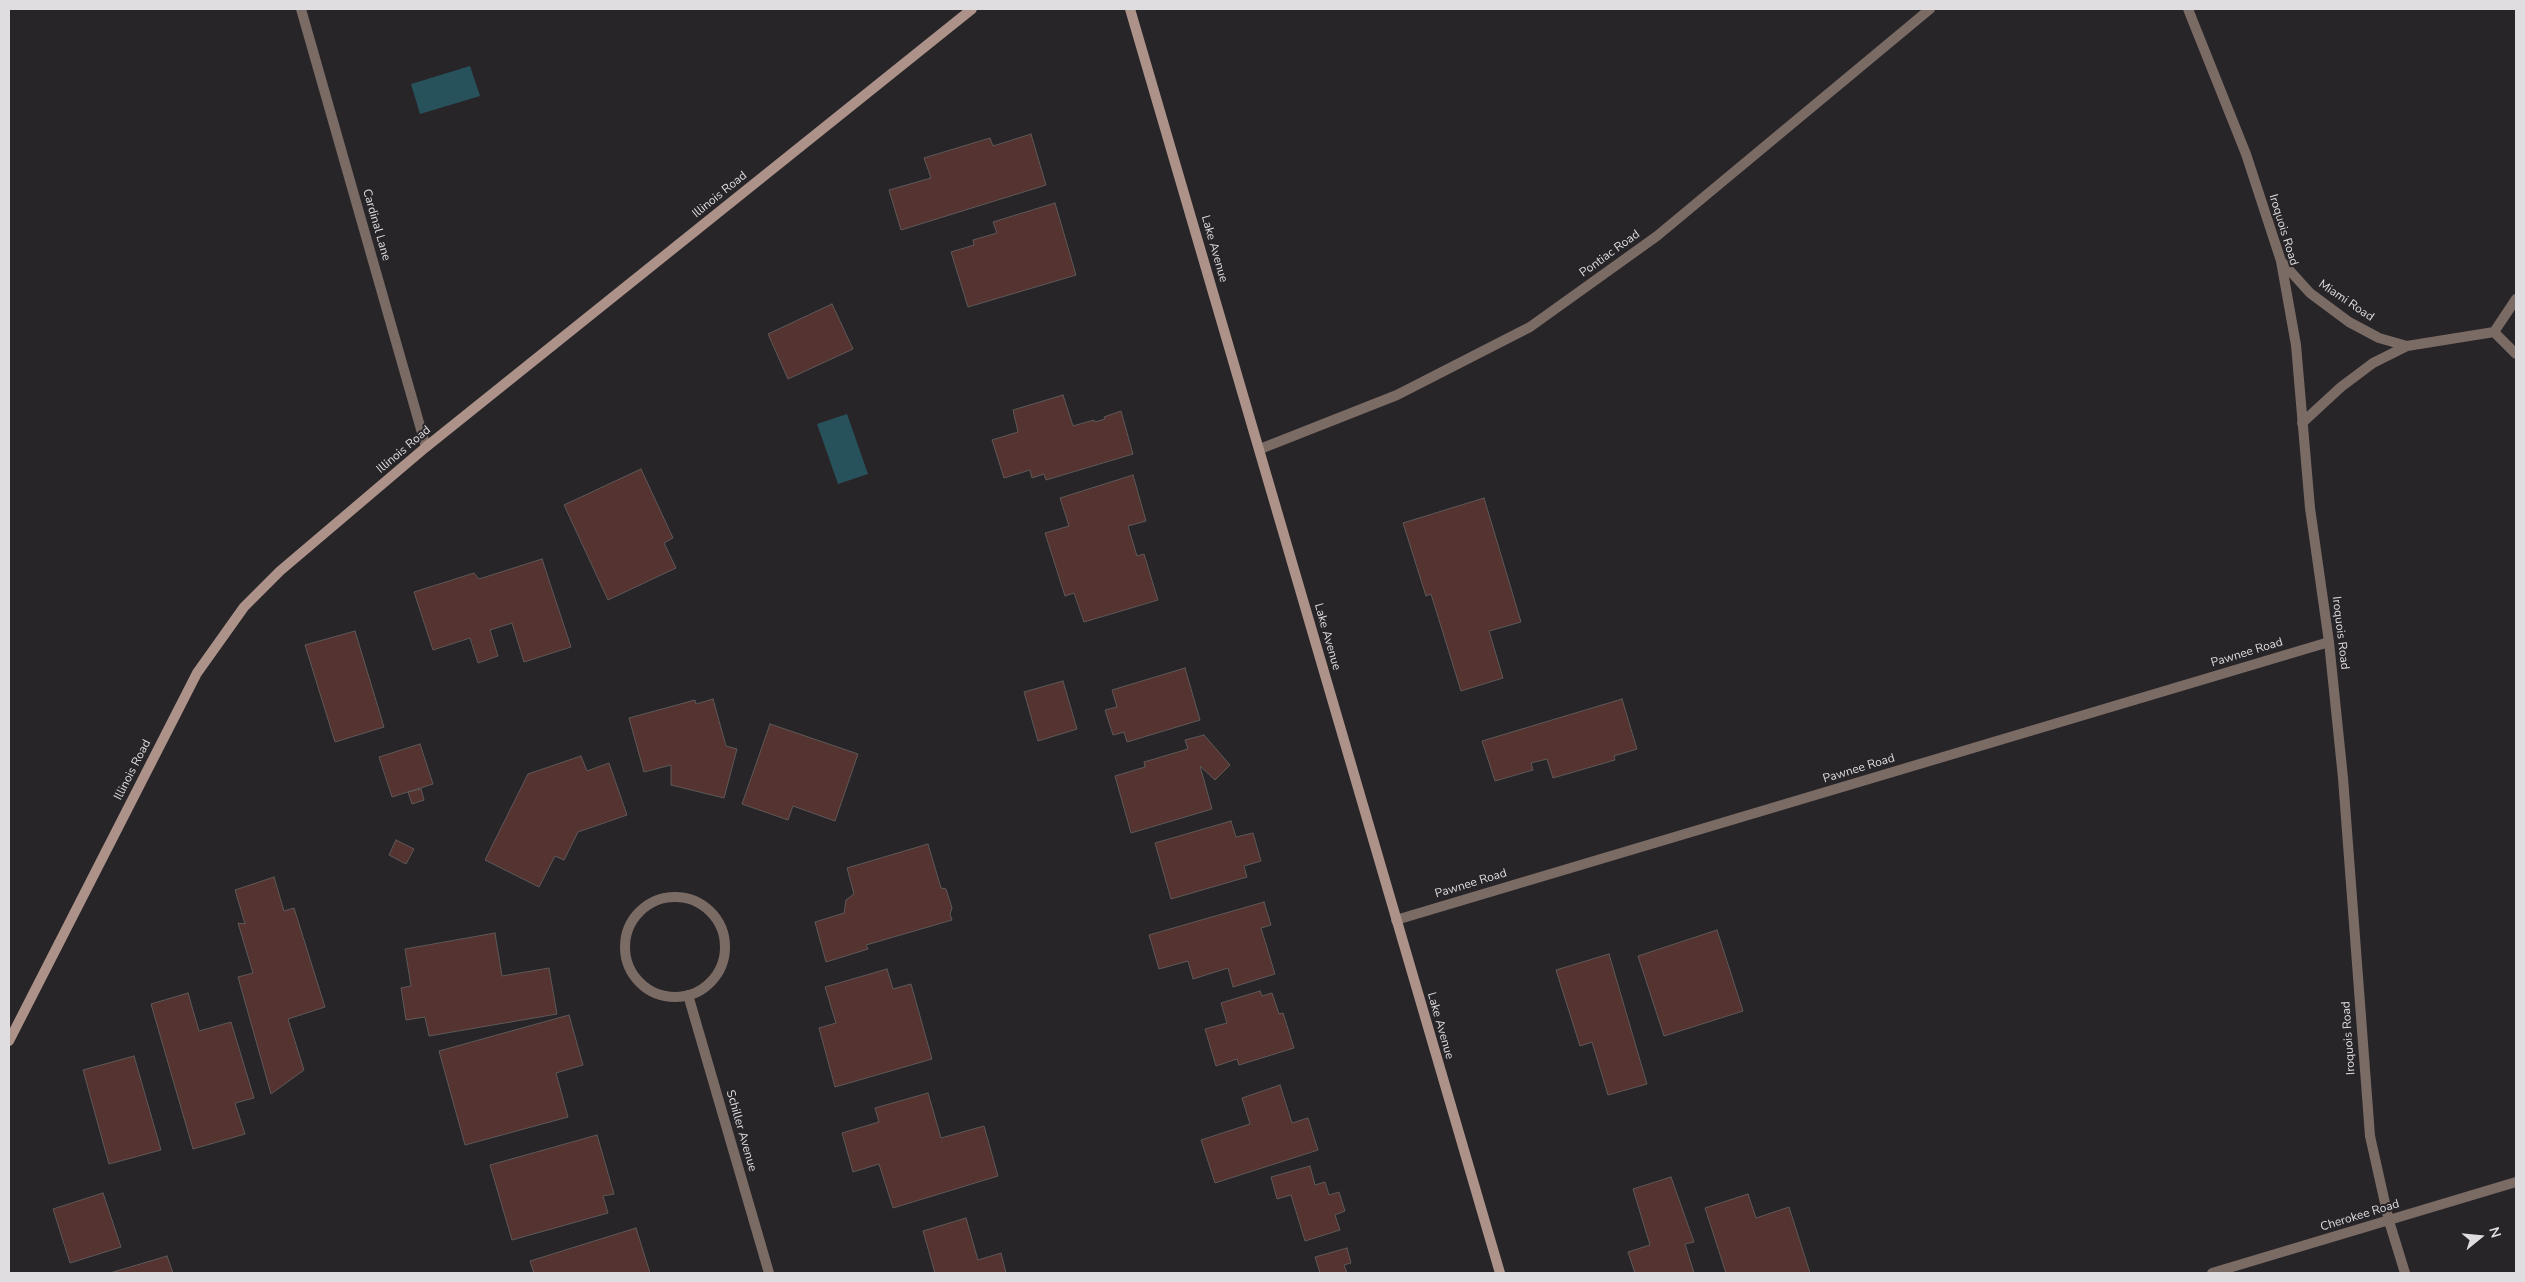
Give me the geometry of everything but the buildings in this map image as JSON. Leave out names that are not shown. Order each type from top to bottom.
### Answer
[{"type":"street","name":"Cardinal Lane","points":[[301,9],[426,447]]},
{"type":"street","name":"Illinois Road","points":[[9,1041],[197,673],[244,607],[280,571],[426,447],[972,9]]},
{"type":"street","name":"Lake Avenue","points":[[1130,9],[1500,1273]]},
{"type":"street","name":"Pontiac Road","points":[[1260,448],[1397,395],[1530,327],[1657,236],[1930,9]]},
{"type":"street","name":"Iroquois Road","points":[[2188,9],[2246,154],[2281,261],[2296,345],[2310,508],[2329,642],[2343,778],[2370,1136],[2389,1220],[2405,1273]]},
{"type":"street","name":"Miami Road","points":[[2281,261],[2310,294],[2349,322],[2379,338],[2407,346]]},
{"type":"street","points":[[2516,299],[2494,332],[2516,354]]},
{"type":"street","name":"Miami Road","points":[[2302,423],[2341,387],[2373,363],[2407,346],[2494,332]]},
{"type":"street","name":"Pawnee Road","points":[[1396,920],[2329,642]]},
{"type":"street","points":[[675,896],[699,903],[714,916],[720,925],[724,937],[723,957],[715,978],[703,989],[688,995],[671,997],[654,993],[640,983],[630,970],[625,953],[625,939],[637,913],[661,898],[675,896]]},
{"type":"street","name":"Schiller Avenue","points":[[688,995],[769,1273]]},
{"type":"street","name":"Cherokee Road","points":[[2212,1273],[2516,1182]]},
{"type":"water","points":[[470,66],[480,96],[420,114],[411,84]]},
{"type":"water","points":[[847,414],[868,474],[838,484],[817,424]]}]
